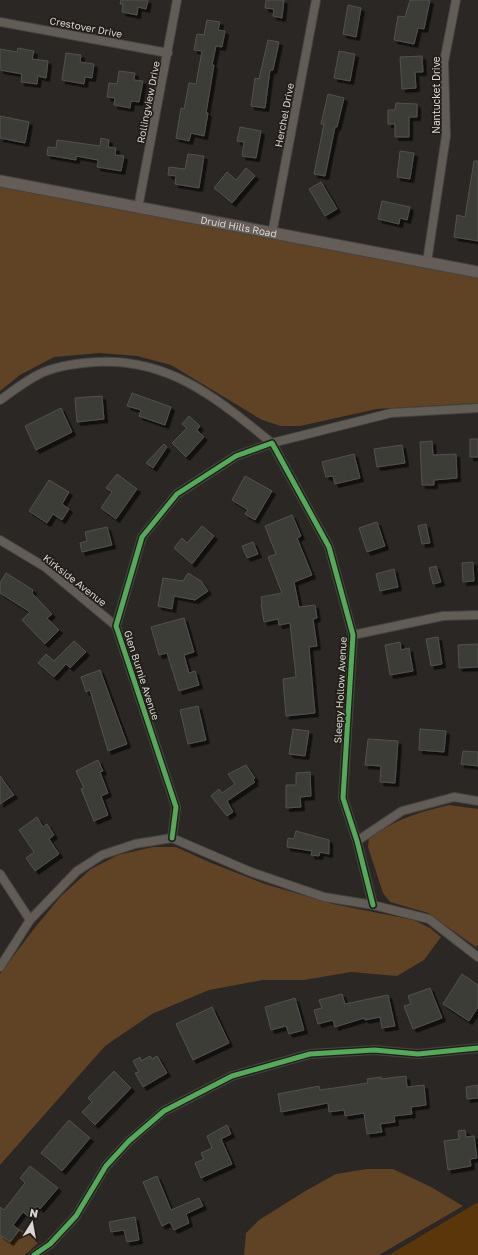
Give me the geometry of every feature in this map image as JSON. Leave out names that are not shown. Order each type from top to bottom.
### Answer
[{"type":"street","name":"Rollingview Drive","points":[[138,208],[177,0]]},
{"type":"street","name":"Herchel Drive","points":[[272,234],[316,0]]},
{"type":"street","name":"Nantucket Drive","points":[[427,262],[446,136],[444,62],[456,0]]},
{"type":"street","name":"Crestover Drive","points":[[0,22],[168,53]]},
{"type":"street","name":"Druid Hills Road","points":[[0,181],[478,272]]},
{"type":"street","points":[[0,400],[42,373],[72,364],[127,362],[160,369],[188,382],[223,404],[272,442]]},
{"type":"street","name":"Glen Burnie Avenue","points":[[172,838],[176,807],[116,626],[142,537],[177,494],[236,456],[272,442],[392,413],[478,408]]},
{"type":"street","name":"Sleepy Hollow Avenue","points":[[272,442],[329,547],[353,635],[343,798],[357,842],[373,905]]},
{"type":"street","name":"Kirkside Avenue","points":[[0,540],[45,567],[116,626]]},
{"type":"street","points":[[353,635],[442,616],[478,615]]},
{"type":"street","points":[[357,842],[402,811],[454,797],[478,801]]},
{"type":"street","points":[[0,967],[30,920],[78,871],[102,855],[135,844],[172,838],[250,872],[324,897],[373,905],[429,920],[478,957]]},
{"type":"street","points":[[0,874],[30,920]]},
{"type":"street","points":[[34,1255],[50,1244],[76,1216],[106,1166],[129,1141],[164,1111],[232,1076],[310,1054],[374,1050],[418,1054],[478,1048]]},
{"type":"shaded area","points":[[0,186],[478,277],[478,403],[377,409],[300,426],[281,426],[262,420],[171,365],[137,356],[100,353],[54,357],[20,375],[0,391]]},
{"type":"shaded area","points":[[449,805],[478,809],[478,945],[476,947],[428,913],[390,902],[383,893],[368,847],[369,838],[398,821],[416,814]]},
{"type":"shaded area","points":[[153,847],[176,847],[265,884],[333,904],[414,920],[430,928],[441,937],[424,960],[397,976],[351,972],[304,980],[263,980],[209,990],[152,1014],[105,1046],[0,1165],[0,974],[61,896],[91,869],[118,855]]},
{"type":"shaded area","points":[[367,1169],[393,1169],[431,1187],[463,1206],[379,1255],[244,1255],[246,1233],[259,1220],[336,1174]]},
{"type":"shaded area","points":[[478,1202],[478,1255],[389,1255]]},
{"type":"shaded area","points":[[0,1216],[39,1242],[25,1255],[0,1255]]},
{"type":"building","points":[[121,0],[148,0],[146,9],[138,7],[137,15],[122,12],[123,4],[120,4]]},
{"type":"building","points":[[266,0],[284,0],[282,18],[273,16],[274,9],[265,8]]},
{"type":"building","points":[[410,0],[430,0],[424,29],[418,28],[414,44],[394,40],[398,16],[405,17]]},
{"type":"building","points":[[348,5],[361,8],[356,37],[343,34]]},
{"type":"building","points":[[207,20],[220,22],[218,30],[225,31],[222,47],[216,46],[212,65],[214,65],[206,113],[208,113],[204,136],[191,133],[189,141],[176,138],[181,108],[184,109],[189,83],[196,84],[202,51],[194,50],[197,34],[204,35]]},
{"type":"building","points":[[268,40],[279,42],[273,70],[270,70],[265,108],[251,106],[255,78],[259,79]]},
{"type":"building","points":[[18,48],[34,51],[32,59],[48,61],[46,78],[38,76],[37,84],[21,82],[22,74],[0,70],[0,49],[17,52]]},
{"type":"building","points":[[339,51],[355,54],[350,81],[334,78]]},
{"type":"building","points":[[66,53],[81,55],[80,62],[94,64],[92,78],[85,77],[84,84],[62,80]]},
{"type":"building","points":[[422,56],[423,72],[415,72],[416,88],[402,89],[400,57]]},
{"type":"building","points":[[119,71],[135,73],[134,80],[143,81],[139,102],[131,101],[130,108],[114,105],[115,98],[107,97],[109,83],[117,84]]},
{"type":"building","points":[[328,94],[344,98],[337,127],[335,127],[325,176],[314,174],[324,124],[321,124]]},
{"type":"building","points":[[396,103],[417,104],[417,117],[409,117],[409,137],[395,137],[395,124],[388,124],[388,110],[395,110]]},
{"type":"building","points":[[0,116],[29,122],[25,143],[0,138]]},
{"type":"building","points":[[240,127],[261,131],[256,158],[242,156],[244,142],[237,141]]},
{"type":"building","points":[[101,138],[109,140],[108,147],[116,148],[115,155],[124,156],[121,171],[97,167],[98,160],[76,156],[76,160],[47,155],[48,147],[56,148],[57,140],[100,146]]},
{"type":"building","points":[[400,151],[414,153],[410,179],[397,177]]},
{"type":"building","points":[[188,154],[204,156],[199,188],[175,184],[176,176],[168,175],[169,167],[185,169]]},
{"type":"building","points":[[474,161],[478,161],[478,241],[454,237],[457,215],[465,217]]},
{"type":"building","points":[[246,168],[255,176],[232,203],[214,188],[227,172],[236,180]]},
{"type":"building","points":[[321,182],[337,209],[325,216],[309,189]]},
{"type":"building","points":[[382,201],[410,207],[407,220],[400,218],[399,224],[378,219]]},
{"type":"building","points":[[132,393],[171,407],[165,425],[139,416],[141,410],[127,406]]},
{"type":"building","points":[[102,396],[104,419],[77,422],[75,398]]},
{"type":"building","points":[[61,408],[72,432],[36,450],[25,426]]},
{"type":"building","points":[[189,416],[200,426],[197,430],[204,437],[186,457],[172,443],[187,428],[182,424]]},
{"type":"building","points":[[470,439],[478,439],[478,457],[470,457]]},
{"type":"building","points":[[432,441],[433,455],[456,454],[457,478],[434,480],[434,485],[422,485],[420,442]]},
{"type":"building","points":[[164,444],[167,447],[153,468],[146,463]]},
{"type":"building","points":[[402,445],[405,463],[377,467],[374,449]]},
{"type":"building","points":[[354,454],[360,478],[335,484],[333,476],[326,477],[322,462]]},
{"type":"building","points":[[117,474],[137,489],[116,519],[101,508],[112,492],[106,488]]},
{"type":"building","points":[[245,476],[272,491],[255,520],[245,514],[248,510],[232,500]]},
{"type":"building","points":[[49,480],[69,492],[62,504],[69,509],[62,520],[53,514],[47,523],[29,511]]},
{"type":"building","points":[[292,515],[301,536],[297,538],[312,575],[294,582],[299,607],[315,605],[317,618],[313,619],[317,646],[309,647],[315,713],[286,716],[283,679],[296,677],[290,623],[279,625],[278,619],[264,622],[261,597],[282,593],[268,557],[276,554],[265,526]]},
{"type":"building","points":[[377,522],[385,546],[367,552],[359,528]]},
{"type":"building","points":[[426,524],[430,543],[422,544],[418,526]]},
{"type":"building","points":[[202,526],[214,536],[192,564],[174,548],[182,538],[187,543]]},
{"type":"building","points":[[107,527],[112,545],[82,552],[80,543],[87,541],[85,532]]},
{"type":"building","points":[[253,542],[258,554],[247,558],[242,546]]},
{"type":"building","points":[[473,562],[474,581],[463,582],[462,563]]},
{"type":"building","points":[[436,566],[441,582],[433,584],[429,568]]},
{"type":"building","points":[[394,569],[398,587],[380,591],[376,574]]},
{"type":"building","points":[[6,573],[33,590],[32,593],[52,614],[47,618],[59,630],[45,644],[22,620],[30,612],[0,593],[0,583]]},
{"type":"building","points":[[188,573],[201,581],[208,591],[195,600],[174,596],[172,609],[158,606],[163,578],[183,581]]},
{"type":"building","points":[[184,618],[194,652],[184,655],[189,673],[195,671],[199,685],[179,691],[167,653],[159,655],[151,627]]},
{"type":"building","points":[[438,637],[442,664],[431,666],[426,639]]},
{"type":"building","points":[[74,641],[86,652],[70,668],[66,664],[54,677],[38,663],[46,654],[54,661]]},
{"type":"building","points":[[400,642],[401,650],[409,648],[413,671],[390,675],[385,645]]},
{"type":"building","points":[[478,644],[478,667],[459,668],[458,645]]},
{"type":"building","points":[[100,670],[127,744],[108,751],[90,690],[86,692],[81,677]]},
{"type":"building","points":[[198,706],[206,740],[188,744],[180,710]]},
{"type":"building","points":[[293,729],[309,731],[305,756],[289,754]]},
{"type":"building","points":[[420,729],[446,731],[444,752],[419,750]]},
{"type":"building","points":[[368,739],[398,741],[395,783],[380,782],[381,766],[365,765]]},
{"type":"building","points":[[463,751],[478,752],[478,766],[461,764]]},
{"type":"building","points":[[98,760],[103,771],[100,772],[108,793],[101,796],[108,815],[94,821],[81,789],[84,788],[76,771]]},
{"type":"building","points":[[246,765],[255,778],[253,780],[255,782],[227,801],[233,812],[227,816],[211,796],[219,789],[222,793],[235,784],[228,774]]},
{"type":"building","points":[[310,772],[311,796],[300,797],[301,807],[286,808],[286,785],[296,785],[296,773]]},
{"type":"building","points":[[0,776],[14,795],[0,804]]},
{"type":"building","points":[[37,817],[43,827],[47,824],[54,835],[49,839],[59,854],[35,871],[26,858],[34,852],[19,830]]},
{"type":"building","points":[[296,831],[329,840],[329,854],[320,852],[319,856],[311,855],[312,851],[287,847],[288,838],[294,839]]},
{"type":"building","points":[[462,974],[478,985],[478,1007],[469,1021],[443,1004]]},
{"type":"building","points":[[430,988],[442,1018],[413,1029],[404,1006],[411,1004],[408,996]]},
{"type":"building","points":[[342,994],[345,1004],[388,995],[395,1026],[382,1028],[380,1017],[365,1020],[364,1018],[335,1027],[333,1020],[318,1024],[314,1010],[322,1008],[319,1000]]},
{"type":"building","points":[[295,998],[304,1030],[289,1034],[286,1026],[271,1030],[265,1007]]},
{"type":"building","points":[[212,1007],[229,1043],[193,1060],[176,1024]]},
{"type":"building","points":[[150,1056],[152,1059],[157,1056],[167,1073],[143,1087],[135,1073],[139,1072],[133,1061],[140,1057],[141,1061]]},
{"type":"building","points":[[114,1071],[131,1088],[95,1125],[82,1112],[92,1102],[88,1098]]},
{"type":"building","points":[[406,1076],[407,1087],[424,1085],[426,1105],[411,1107],[412,1114],[394,1116],[395,1122],[380,1124],[382,1132],[367,1134],[364,1113],[345,1116],[344,1110],[329,1112],[328,1103],[281,1112],[278,1094],[319,1086],[320,1090],[368,1083],[367,1079],[381,1077],[381,1079]]},
{"type":"building","points":[[478,1085],[478,1098],[467,1099],[466,1087]]},
{"type":"building","points":[[69,1120],[90,1138],[62,1171],[41,1153]]},
{"type":"building","points":[[227,1125],[231,1134],[221,1139],[232,1164],[201,1178],[195,1163],[204,1159],[201,1153],[212,1148],[207,1136]]},
{"type":"building","points":[[465,1130],[466,1137],[474,1136],[477,1158],[470,1159],[471,1166],[448,1170],[444,1141],[459,1139],[458,1131]]},
{"type":"building","points":[[30,1166],[58,1188],[40,1209],[37,1206],[29,1217],[23,1212],[13,1225],[19,1230],[10,1242],[0,1235],[0,1207],[4,1210],[25,1183],[20,1178]]},
{"type":"building","points":[[157,1176],[171,1210],[199,1198],[203,1206],[186,1214],[189,1223],[174,1230],[170,1222],[162,1226],[143,1182]]},
{"type":"building","points":[[135,1217],[139,1240],[127,1242],[124,1230],[111,1232],[109,1222]]},
{"type":"cycle path","points":[[172,838],[176,807],[116,626],[142,537],[177,494],[236,456],[272,443],[329,547],[353,635],[343,798],[357,841],[373,905]]},
{"type":"cycle path","points":[[34,1255],[50,1244],[76,1216],[106,1166],[129,1141],[164,1111],[232,1076],[310,1054],[374,1050],[418,1054],[478,1048]]}]
